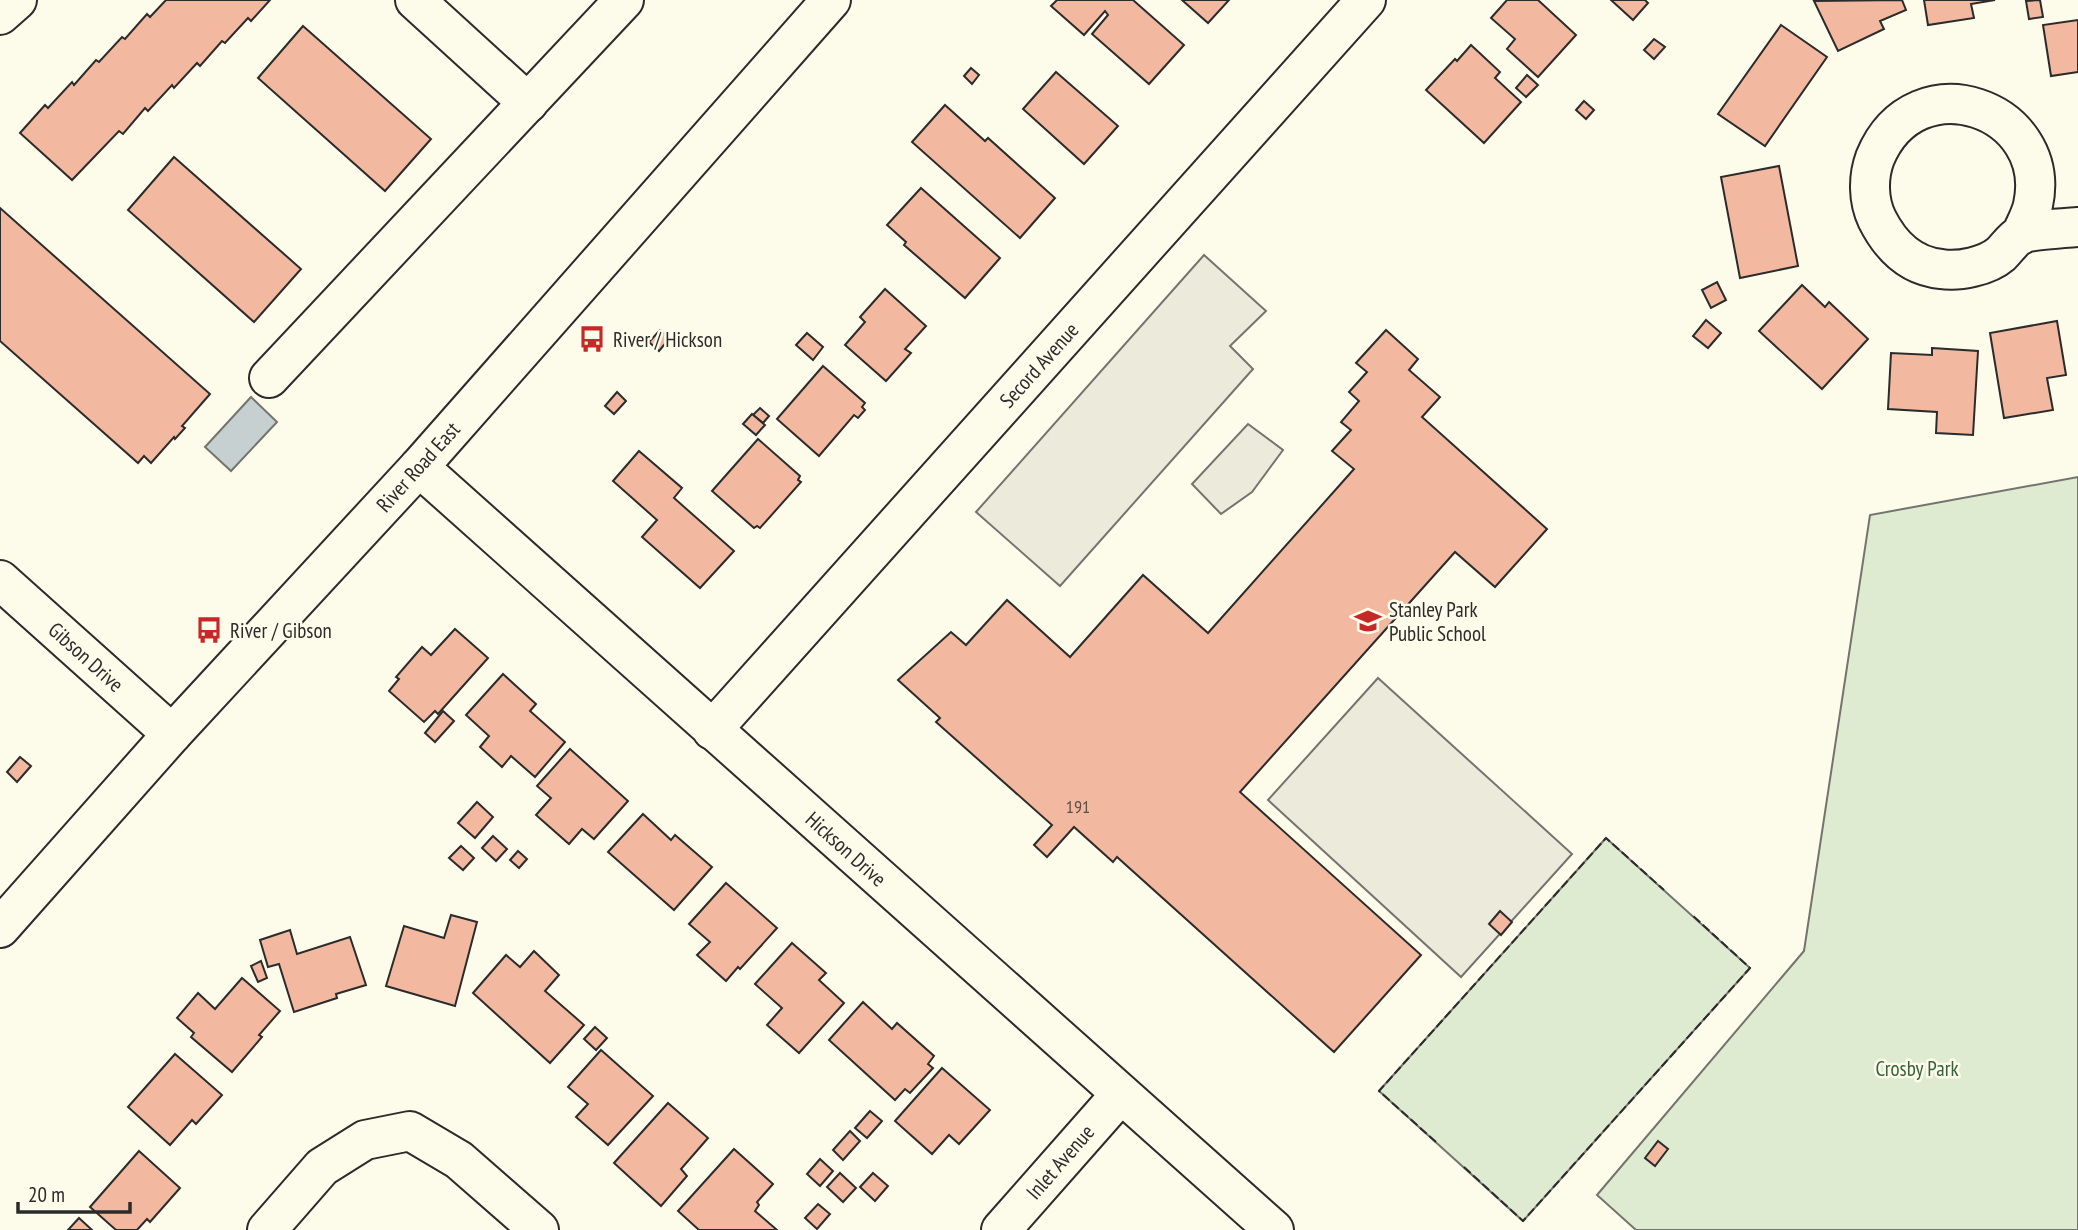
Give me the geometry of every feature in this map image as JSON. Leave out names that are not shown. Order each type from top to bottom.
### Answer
[{"type":"street","points":[[0,15],[17,0]]},
{"type":"street","points":[[415,0],[528,103]]},
{"type":"street","points":[[269,378],[624,0]]},
{"type":"street","name":"River Road East","points":[[0,929],[172,734],[419,467],[831,0]]},
{"type":"street","name":"Secord Avenue","points":[[712,730],[1366,0]]},
{"type":"street","points":[[2021,234],[2033,206],[2035,174],[2024,144],[2003,120],[1975,106],[1943,103],[1909,114],[1883,139],[1870,172],[1871,208],[1888,240],[1912,260],[1941,270],[1971,268],[1999,256],[2021,234],[2078,227]]},
{"type":"street","name":"Hickson Drive","points":[[419,467],[1274,1230]]},
{"type":"street","name":"Gibson Drive","points":[[0,580],[172,734]]},
{"type":"street","name":"Inlet Avenue","points":[[1001,1230],[1120,1095]]},
{"type":"street","points":[[267,1230],[322,1167],[365,1140],[410,1131],[458,1160],[539,1230]]},
{"type":"green space","name":"Crosby Park","points":[[2078,477],[2078,1230],[1636,1230],[1597,1195],[1804,951],[1870,515]]},
{"type":"green space","points":[[1606,838],[1750,968],[1523,1221],[1379,1091]]},
{"type":"shaded area","points":[[1204,255],[1266,311],[1230,346],[1253,369],[1060,586],[976,512]]},
{"type":"shaded area","points":[[251,397],[277,422],[231,471],[205,447]]},
{"type":"shaded area","points":[[1248,424],[1283,450],[1252,492],[1221,514],[1192,484]]},
{"type":"shaded area","points":[[1378,678],[1572,854],[1461,977],[1268,800]]},
{"type":"building","points":[[166,0],[270,0],[251,21],[248,18],[225,43],[222,41],[200,66],[197,63],[174,88],[172,85],[148,111],[145,108],[123,134],[119,131],[72,180],[20,133],[45,105],[48,108],[72,82],[74,85],[96,60],[99,62],[122,37],[125,39],[147,14],[150,17]]},
{"type":"building","points":[[1057,0],[1133,0],[1184,45],[1149,84],[1092,34],[1108,15],[1105,11],[1084,35],[1051,6]]},
{"type":"building","points":[[1182,0],[1229,0],[1208,23]]},
{"type":"building","points":[[1507,0],[1538,0],[1576,35],[1538,77],[1507,49],[1515,39],[1491,18]]},
{"type":"building","points":[[1611,0],[1645,0],[1648,3],[1633,20]]},
{"type":"building","points":[[1902,0],[1906,10],[1880,21],[1884,29],[1838,51],[1814,1]]},
{"type":"building","points":[[1924,0],[1995,0],[1971,4],[1974,18],[1928,25]]},
{"type":"building","points":[[2040,0],[2043,17],[2029,19],[2026,1]]},
{"type":"building","points":[[2078,20],[2078,72],[2051,76],[2043,25]]},
{"type":"building","points":[[1781,25],[1827,57],[1765,146],[1718,114]]},
{"type":"building","points":[[303,26],[431,139],[385,191],[258,78]]},
{"type":"building","points":[[1654,39],[1665,47],[1654,59],[1644,50]]},
{"type":"building","points":[[1471,45],[1500,72],[1495,78],[1521,102],[1484,143],[1426,90]]},
{"type":"building","points":[[971,68],[979,75],[972,84],[964,76]]},
{"type":"building","points":[[1056,72],[1118,126],[1084,164],[1023,109]]},
{"type":"building","points":[[1527,75],[1538,85],[1526,97],[1516,88]]},
{"type":"building","points":[[1584,101],[1594,110],[1586,119],[1576,110]]},
{"type":"building","points":[[945,105],[985,141],[988,138],[1055,198],[1020,238],[912,142]]},
{"type":"building","points":[[174,157],[301,269],[254,322],[128,210]]},
{"type":"building","points":[[1779,166],[1798,266],[1740,278],[1721,177]]},
{"type":"building","points":[[921,188],[1000,258],[965,298],[904,245],[906,242],[887,225]]},
{"type":"building","points":[[0,208],[210,394],[182,426],[185,428],[151,463],[144,456],[138,463],[0,341]]},
{"type":"building","points":[[1717,282],[1726,300],[1711,308],[1702,290]]},
{"type":"building","points":[[1802,285],[1825,307],[1829,302],[1868,339],[1822,389],[1759,331]]},
{"type":"building","points":[[885,289],[926,326],[905,349],[911,353],[886,381],[845,345],[865,322],[860,317]]},
{"type":"building","points":[[1706,320],[1721,333],[1708,348],[1693,336]]},
{"type":"building","points":[[2057,321],[2066,375],[2047,378],[2053,410],[2004,418],[1990,333]]},
{"type":"building","points":[[660,330],[670,338],[659,351],[649,342]]},
{"type":"building","points":[[1386,330],[1418,359],[1409,370],[1440,397],[1422,417],[1547,529],[1495,587],[1455,552],[1240,792],[1421,955],[1334,1052],[1117,857],[1113,862],[1074,827],[1047,857],[1034,845],[1052,825],[936,722],[940,718],[898,680],[951,632],[966,645],[1007,600],[1070,657],[1143,575],[1208,633],[1354,469],[1332,451],[1351,430],[1341,422],[1359,401],[1349,392],[1367,372],[1356,363]]},
{"type":"building","points":[[807,333],[823,347],[813,360],[796,345]]},
{"type":"building","points":[[1932,348],[1978,351],[1973,435],[1936,433],[1937,412],[1888,409],[1891,353],[1932,355]]},
{"type":"building","points":[[823,366],[865,403],[862,407],[865,410],[858,418],[854,415],[819,456],[777,419]]},
{"type":"building","points":[[617,392],[626,401],[614,414],[605,406]]},
{"type":"building","points":[[760,408],[769,416],[763,423],[753,415]]},
{"type":"building","points":[[752,414],[765,425],[756,435],[743,424]]},
{"type":"building","points":[[758,439],[800,476],[798,480],[801,482],[760,528],[754,528],[712,491]]},
{"type":"building","points":[[639,451],[682,488],[674,498],[734,551],[700,588],[642,537],[657,520],[613,481]]},
{"type":"building","points":[[455,629],[488,658],[438,714],[435,711],[424,722],[389,691],[399,679],[396,677],[422,647],[431,655]]},
{"type":"building","points":[[503,674],[536,704],[530,711],[565,742],[535,777],[511,756],[502,767],[480,747],[489,736],[466,715]]},
{"type":"building","points":[[443,711],[454,721],[435,742],[425,733]]},
{"type":"building","points":[[570,749],[628,801],[594,839],[582,829],[569,844],[536,815],[551,798],[537,786]]},
{"type":"building","points":[[20,757],[31,766],[17,782],[7,772]]},
{"type":"building","points":[[477,802],[493,817],[475,838],[458,823]]},
{"type":"building","points":[[643,814],[671,840],[675,835],[712,867],[674,910],[608,852]]},
{"type":"building","points":[[493,836],[507,849],[496,861],[482,848]]},
{"type":"building","points":[[461,846],[474,858],[463,870],[449,858]]},
{"type":"building","points":[[518,851],[527,859],[519,868],[510,860]]},
{"type":"building","points":[[726,883],[777,928],[726,981],[697,955],[710,942],[689,924]]},
{"type":"building","points":[[1500,911],[1512,922],[1501,935],[1489,924]]},
{"type":"building","points":[[451,915],[477,922],[455,1006],[386,986],[404,926],[444,938]]},
{"type":"building","points":[[290,930],[297,954],[350,937],[366,985],[336,994],[337,998],[294,1012],[279,964],[268,967],[260,940]]},
{"type":"building","points":[[792,943],[826,973],[819,980],[844,1003],[799,1053],[767,1025],[782,1008],[755,984]]},
{"type":"building","points":[[534,951],[559,975],[545,991],[584,1025],[550,1063],[473,993],[506,955],[520,967]]},
{"type":"building","points":[[261,961],[267,978],[258,982],[251,966]]},
{"type":"building","points":[[242,978],[280,1011],[232,1072],[191,1037],[194,1033],[177,1018],[198,993],[215,1009]]},
{"type":"building","points":[[863,1002],[892,1029],[897,1023],[934,1056],[928,1064],[933,1068],[910,1093],[905,1089],[895,1100],[829,1040]]},
{"type":"building","points":[[595,1027],[607,1038],[596,1050],[584,1039]]},
{"type":"building","points":[[601,1050],[653,1096],[608,1145],[576,1117],[588,1104],[568,1087]]},
{"type":"building","points":[[175,1054],[222,1095],[196,1124],[192,1120],[170,1145],[128,1107]]},
{"type":"building","points":[[942,1068],[990,1110],[959,1144],[949,1135],[932,1154],[895,1121]]},
{"type":"building","points":[[668,1103],[708,1138],[681,1169],[687,1176],[661,1206],[614,1163]]},
{"type":"building","points":[[870,1111],[882,1121],[867,1138],[855,1128]]},
{"type":"building","points":[[850,1131],[860,1141],[843,1160],[833,1150]]},
{"type":"building","points":[[1658,1141],[1668,1149],[1655,1166],[1645,1158]]},
{"type":"building","points":[[734,1149],[773,1184],[757,1202],[759,1205],[755,1211],[777,1230],[699,1230],[678,1211]]},
{"type":"building","points":[[139,1151],[180,1188],[150,1222],[147,1219],[137,1230],[116,1230],[90,1207]]},
{"type":"building","points":[[820,1159],[833,1171],[820,1186],[807,1174]]},
{"type":"building","points":[[840,1173],[856,1188],[843,1202],[827,1187]]},
{"type":"building","points":[[873,1173],[888,1186],[875,1201],[860,1187]]},
{"type":"building","points":[[818,1204],[830,1214],[817,1229],[805,1218]]},
{"type":"building","points":[[79,1218],[92,1230],[68,1230]]},
{"type":"fence","points":[[1436,1142],[1379,1091],[1606,838],[1664,890]]},
{"type":"fence","points":[[1464,1167],[1523,1221],[1750,968],[1691,914]]},
{"type":"place","name":"River / Hickson","points":[[592,339]]},
{"type":"place","name":"Stanley Park Public School","points":[[1368,621]]},
{"type":"place","name":"River / Gibson","points":[[209,630]]}]
